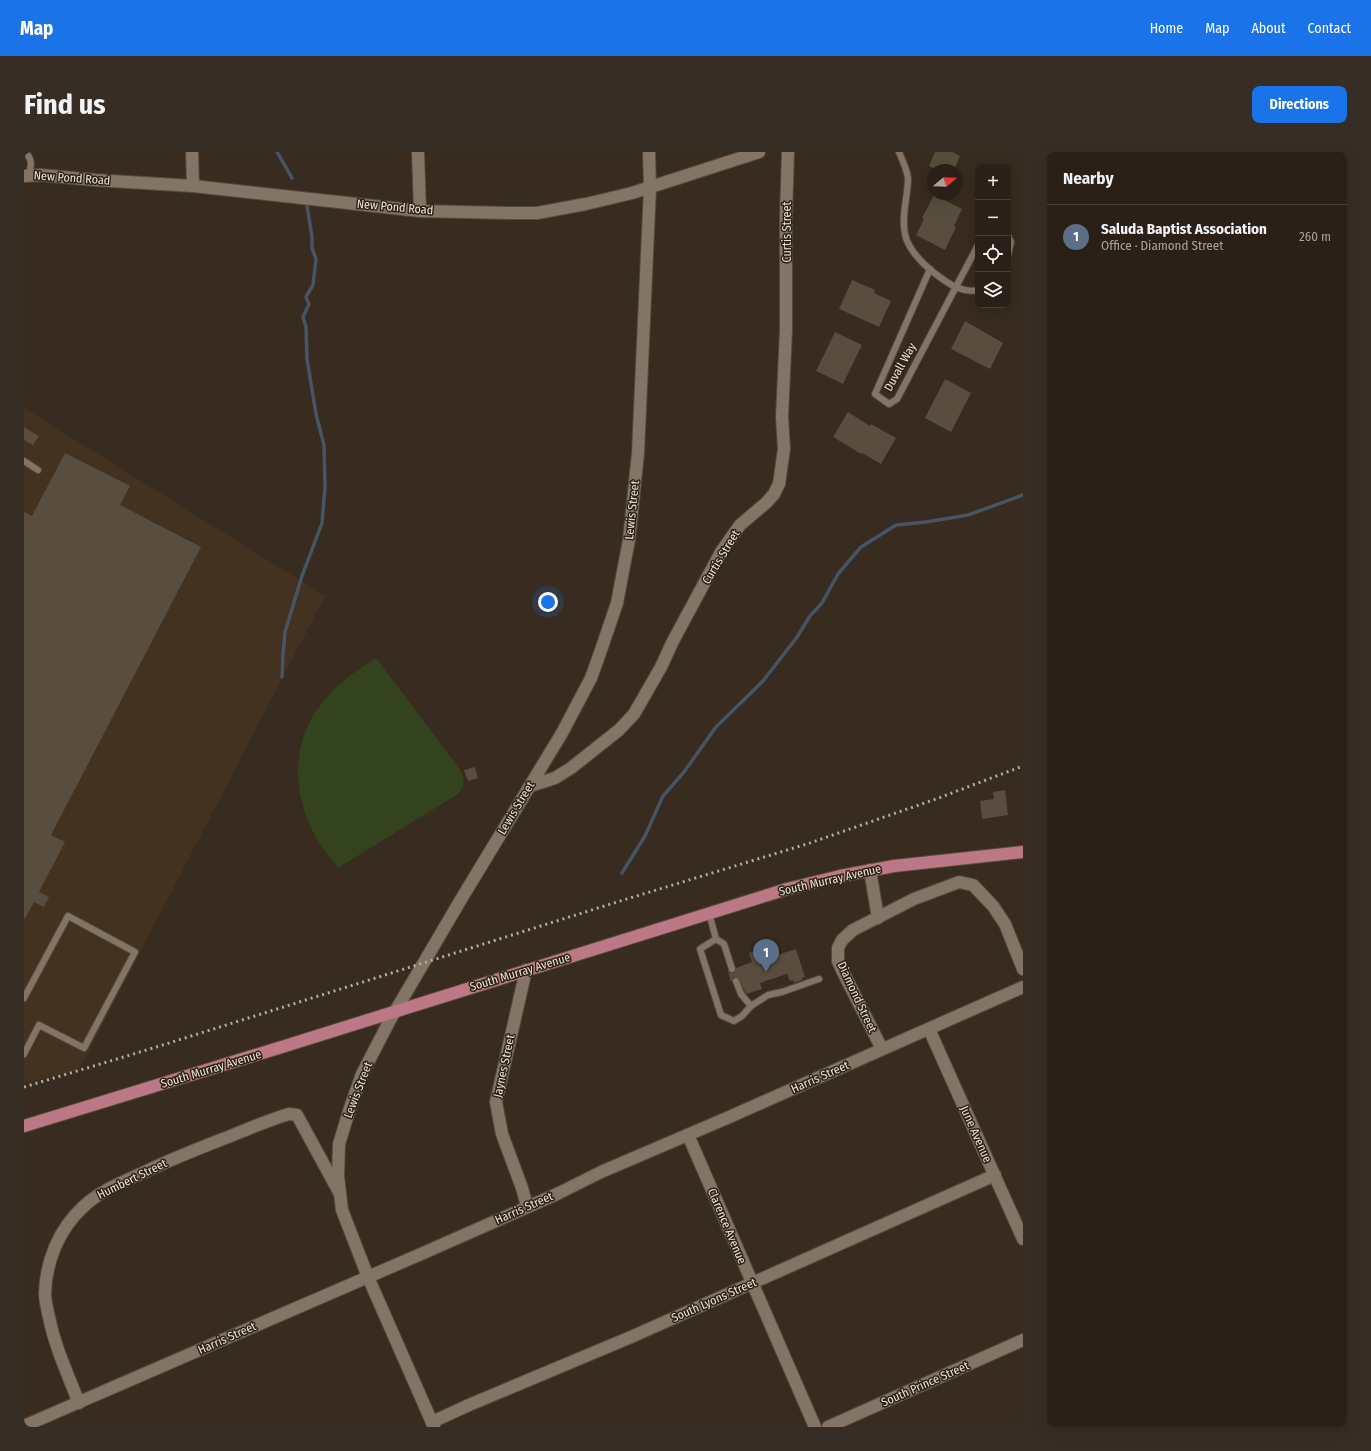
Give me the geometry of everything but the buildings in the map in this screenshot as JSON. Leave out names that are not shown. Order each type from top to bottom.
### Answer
[{"type":"main road","name":"South Murray Avenue","points":[[24,1126],[787,889],[870,870],[938,860],[1023,852]]},
{"type":"street","points":[[192,152],[193,186]]},
{"type":"street","points":[[418,152],[420,211]]},
{"type":"street","name":"Lewis Street","points":[[433,1425],[368,1277],[342,1210],[338,1176],[339,1144],[362,1074],[395,1011],[562,733],[591,678],[618,603],[629,540],[638,453],[650,188],[648,152]]},
{"type":"street","name":"New Pond Road","points":[[27,176],[54,175],[95,180],[193,186],[420,211],[507,213],[537,212],[586,204],[650,188],[759,152]]},
{"type":"street","name":"Curtis Street","points":[[530,786],[555,778],[571,768],[619,730],[634,714],[661,667],[673,641],[722,552],[740,525],[770,499],[779,484],[784,449],[783,403],[786,330],[786,216],[788,152]]},
{"type":"street","points":[[870,870],[872,890],[878,918]]},
{"type":"street","name":"Diamond Street","points":[[882,1049],[838,961],[838,948],[842,940],[853,930],[914,899],[960,882],[973,885],[993,906],[1005,924],[1023,969]]},
{"type":"street","name":"Jaynes Street","points":[[526,970],[496,1102],[502,1134],[527,1206]]},
{"type":"street","name":"Harris Street","points":[[24,1426],[368,1277],[882,1049],[929,1030],[1023,987]]},
{"type":"street","name":"June Avenue","points":[[929,1030],[1023,1239]]},
{"type":"street","name":"Humbert Street","points":[[79,1403],[61,1359],[52,1330],[46,1301],[47,1274],[55,1246],[59,1238],[78,1212],[95,1196],[184,1154],[289,1114],[297,1115],[340,1194]]},
{"type":"street","name":"Clarence Avenue","points":[[688,1135],[775,1338],[790,1367],[816,1427]]},
{"type":"street","name":"South Lyons Street","points":[[433,1425],[476,1402],[631,1337],[995,1175]]},
{"type":"street","name":"South Prince Street","points":[[828,1427],[1023,1340]]},
{"type":"lane","points":[[25,152],[28,154],[32,163],[27,176]]},
{"type":"lane","points":[[899,152],[908,177],[904,216],[905,235],[914,253],[930,269],[954,287],[975,291]]},
{"type":"lane","name":"Duvall Way","points":[[930,269],[875,394],[889,404],[897,399],[954,287],[975,250]]},
{"type":"lane","points":[[24,461],[38,470]]},
{"type":"lane","points":[[709,913],[716,939],[724,944],[732,969]]},
{"type":"lane","points":[[24,998],[68,916],[136,952],[84,1048],[39,1025],[24,1054]]},
{"type":"lane","points":[[716,939],[700,949],[721,1015],[734,1021],[768,995],[782,992],[819,979]]},
{"type":"lane","points":[[736,981],[741,994],[752,1006]]},
{"type":"shaded area","points":[[24,408],[325,596],[79,1070],[24,1083]]},
{"type":"green space","points":[[376,658],[459,768],[464,781],[458,794],[338,868],[321,846],[311,828],[304,809],[299,790],[298,770],[300,752],[305,733],[314,715],[326,698],[350,676]]},
{"type":"waterway","points":[[277,152],[292,178]]},
{"type":"waterway","points":[[282,677],[285,632],[302,576],[322,523],[325,487],[324,445],[316,414],[307,359],[306,327],[303,317],[309,304],[306,297],[313,285],[316,259],[312,248],[312,237],[307,206]]},
{"type":"waterway","points":[[622,873],[645,836],[663,796],[684,772],[716,727],[763,681],[797,637],[810,616],[822,603],[838,574],[861,547],[896,525],[968,515],[1023,495]]},
{"type":"railway","points":[[24,1087],[807,844],[936,799],[1023,766]]},
{"type":"place","name":"Saluda Baptist Association","points":[[766,972]]}]
